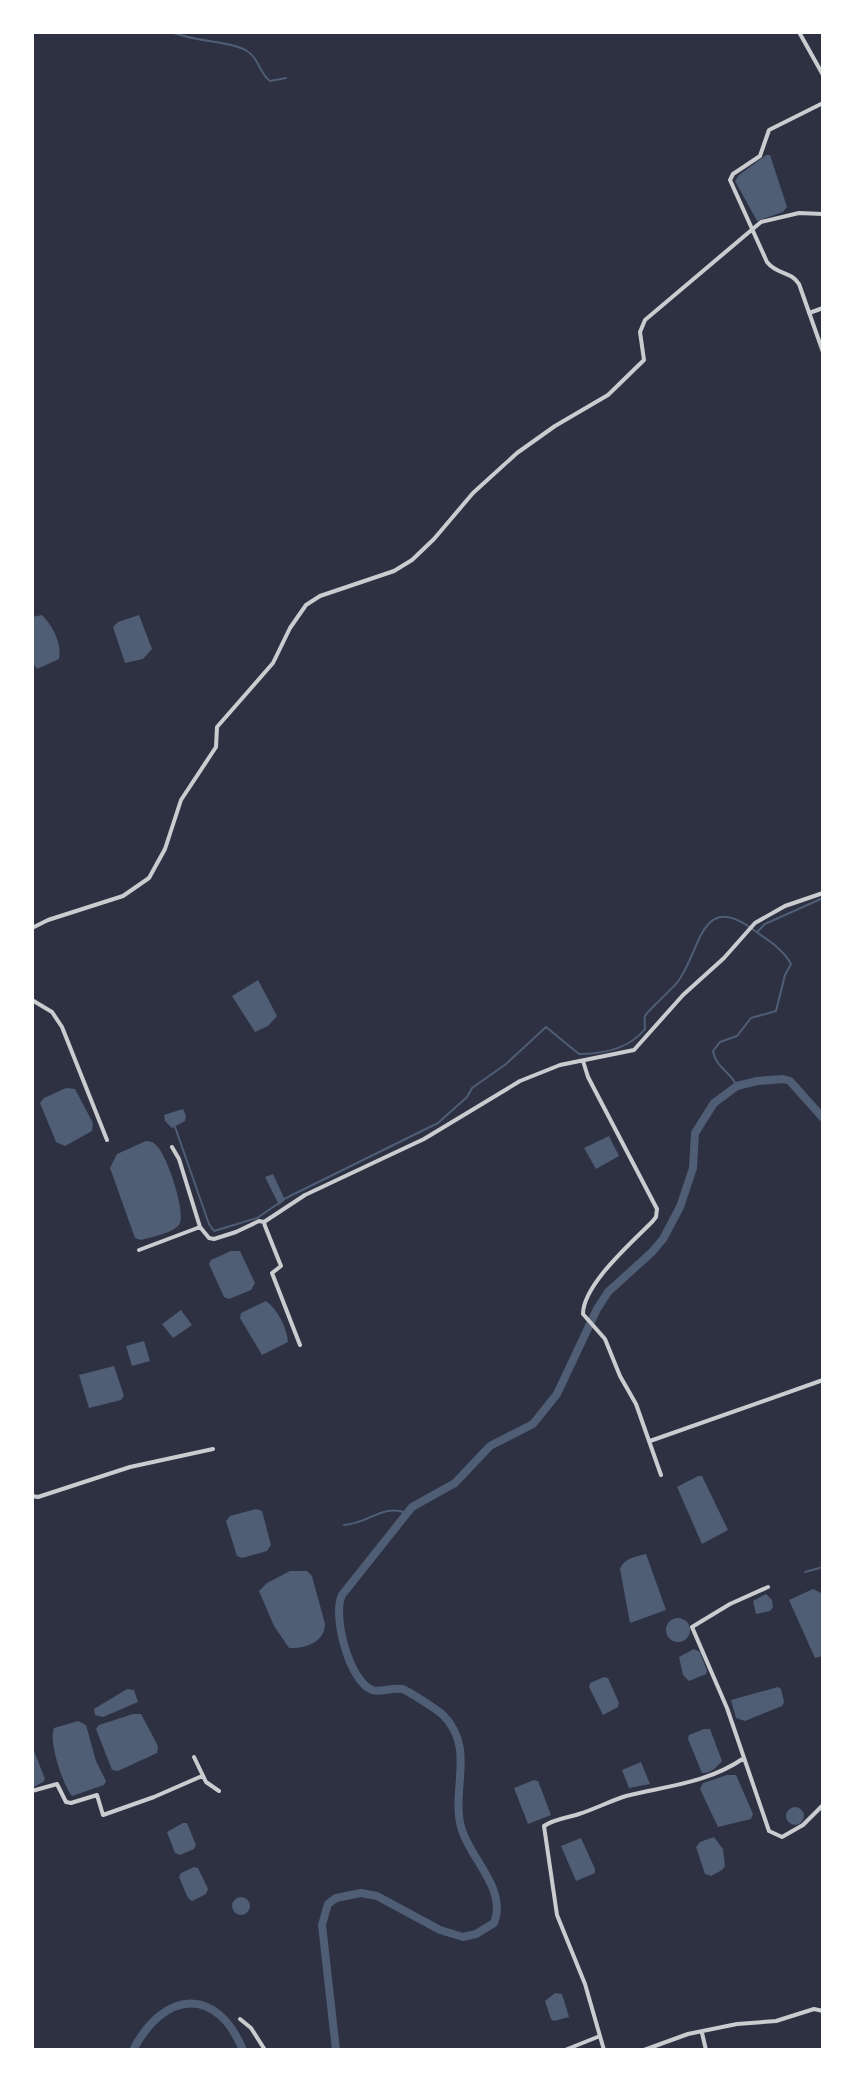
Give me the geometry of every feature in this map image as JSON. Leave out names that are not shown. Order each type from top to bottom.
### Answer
[{"type":"street","points":[[799,32],[823,75]]},
{"type":"street","points":[[823,103],[769,130],[760,156],[731,176],[733,192],[771,268],[796,278],[823,352]]},
{"type":"street","points":[[32,928],[123,896],[149,878],[165,849],[181,800],[216,747],[217,727],[273,663],[290,628],[306,605],[320,596],[394,571],[412,560],[441,532],[473,493],[517,453],[616,388],[644,360],[640,332],[645,320],[761,222],[782,215],[823,214]]},
{"type":"street","points":[[809,313],[823,308]]},
{"type":"street","points":[[172,1147],[179,1159],[200,1227],[209,1238],[264,1222],[305,1195],[424,1139],[501,1090],[543,1071],[619,1055],[640,1046],[683,995],[753,924],[785,906],[823,893]]},
{"type":"street","points":[[32,1000],[52,1012],[62,1027],[107,1140]]},
{"type":"street","points":[[583,1061],[588,1077],[657,1209],[652,1222],[604,1272],[583,1306],[585,1318],[598,1329],[632,1395],[661,1475]]},
{"type":"street","points":[[264,1222],[281,1266],[272,1273],[300,1345]]},
{"type":"street","points":[[139,1250],[200,1227]]},
{"type":"street","points":[[650,1441],[823,1380]]},
{"type":"street","points":[[32,1496],[38,1497],[130,1467],[213,1449]]},
{"type":"street","points":[[768,1587],[730,1604],[692,1627],[712,1669],[769,1831],[782,1837],[792,1833],[823,1805]]},
{"type":"street","points":[[194,1757],[210,1787],[219,1791]]},
{"type":"street","points":[[604,2050],[585,1984],[557,1915],[544,1826],[620,1798],[704,1778],[726,1770],[744,1758]]},
{"type":"street","points":[[32,1791],[57,1784],[66,1802],[71,1803],[97,1795],[103,1815],[202,1776]]},
{"type":"street","points":[[644,2050],[688,2034],[737,2024],[776,2021],[814,2009],[823,2011]]},
{"type":"street","points":[[240,2019],[251,2028],[265,2050]]},
{"type":"street","points":[[702,2033],[706,2050]]},
{"type":"street","points":[[565,2050],[600,2036]]},
{"type":"water","points":[[770,155],[787,207],[783,212],[757,221],[735,181]]},
{"type":"water","points":[[42,615],[56,636],[60,653],[59,659],[37,669],[32,662],[32,617]]},
{"type":"water","points":[[139,615],[152,649],[143,659],[125,663],[113,627],[118,622]]},
{"type":"water","points":[[258,980],[277,1016],[268,1026],[255,1032],[232,996]]},
{"type":"water","points":[[66,1088],[75,1089],[93,1123],[92,1131],[65,1146],[56,1142],[40,1103]]},
{"type":"water","points":[[183,1109],[185,1121],[172,1128],[164,1115]]},
{"type":"water","points":[[609,1136],[619,1156],[596,1169],[584,1148]]},
{"type":"water","points":[[146,1141],[157,1146],[166,1160],[178,1195],[181,1216],[180,1223],[173,1229],[141,1240],[135,1238],[110,1168],[117,1154]]},
{"type":"water","points":[[273,1174],[285,1200],[279,1205],[265,1177]]},
{"type":"water","points":[[231,1251],[240,1251],[255,1283],[251,1290],[229,1299],[224,1297],[209,1264],[211,1260]]},
{"type":"water","points":[[266,1301],[281,1320],[288,1342],[262,1355],[240,1318],[241,1313]]},
{"type":"water","points":[[181,1310],[192,1325],[173,1338],[162,1324]]},
{"type":"water","points":[[144,1341],[150,1361],[132,1366],[126,1346]]},
{"type":"water","points":[[114,1366],[124,1396],[121,1400],[89,1408],[79,1375]]},
{"type":"water","points":[[702,1476],[728,1530],[702,1544],[677,1487]]},
{"type":"water","points":[[256,1509],[262,1511],[271,1545],[267,1551],[242,1558],[237,1556],[226,1521],[230,1516]]},
{"type":"water","points":[[646,1554],[666,1610],[630,1623],[620,1569],[627,1560]]},
{"type":"water","points":[[290,1571],[307,1571],[312,1576],[325,1624],[318,1640],[295,1648],[289,1648],[274,1626],[259,1591]]},
{"type":"water","points":[[813,1589],[823,1594],[823,1656],[815,1658],[789,1600]]},
{"type":"water","points":[[766,1594],[772,1600],[773,1607],[770,1611],[756,1614],[753,1601]]},
{"type":"water","points":[[678,1618],[686,1622],[690,1630],[686,1638],[678,1642],[670,1638],[666,1630],[670,1622]]},
{"type":"water","points":[[694,1649],[700,1652],[707,1671],[689,1681],[683,1675],[679,1657]]},
{"type":"water","points":[[608,1678],[619,1703],[618,1707],[603,1715],[589,1687],[590,1683]]},
{"type":"water","points":[[778,1687],[784,1702],[782,1706],[745,1721],[736,1718],[731,1700]]},
{"type":"water","points":[[127,1689],[134,1690],[138,1702],[103,1717],[95,1715],[94,1709]]},
{"type":"water","points":[[141,1714],[158,1746],[157,1753],[118,1771],[112,1770],[96,1729],[99,1725]]},
{"type":"water","points":[[78,1721],[86,1725],[96,1761],[106,1781],[104,1785],[72,1796],[57,1763],[53,1734],[54,1728]]},
{"type":"water","points":[[710,1729],[722,1761],[711,1771],[702,1773],[688,1739],[689,1735]]},
{"type":"water","points":[[32,1746],[45,1779],[32,1788]]},
{"type":"water","points":[[641,1762],[650,1784],[629,1788],[622,1770]]},
{"type":"water","points":[[736,1775],[753,1814],[751,1819],[718,1827],[700,1789],[703,1783]]},
{"type":"water","points":[[538,1781],[551,1815],[528,1824],[514,1788]]},
{"type":"water","points":[[791,1807],[799,1807],[804,1816],[802,1823],[791,1825],[786,1820],[786,1812]]},
{"type":"water","points":[[187,1823],[196,1845],[180,1855],[175,1853],[167,1832]]},
{"type":"water","points":[[714,1837],[723,1849],[725,1866],[711,1876],[705,1874],[696,1847],[700,1842]]},
{"type":"water","points":[[581,1838],[595,1873],[576,1881],[561,1846]]},
{"type":"water","points":[[194,1867],[198,1868],[208,1889],[206,1894],[192,1901],[179,1877]]},
{"type":"water","points":[[241,1897],[250,1906],[241,1915],[232,1906]]},
{"type":"water","points":[[555,1993],[562,1994],[569,2017],[554,2021],[545,2001]]},
{"type":"waterway","points":[[172,32],[240,48],[251,54],[270,81],[286,78]]},
{"type":"waterway","points":[[757,932],[765,924],[823,898]]},
{"type":"waterway","points":[[284,1199],[438,1123],[467,1097],[472,1088],[506,1064],[546,1027],[579,1054],[623,1046],[639,1036],[645,1029],[647,1013],[679,980],[705,928],[713,920],[724,917],[737,920],[765,938],[791,964],[776,1011],[751,1018],[737,1036],[720,1042],[713,1051],[717,1062],[737,1086]]},
{"type":"waterway","points":[[336,2050],[322,1925],[328,1904],[336,1898],[361,1893],[377,1896],[440,1930],[463,1937],[476,1934],[494,1923],[497,1910],[492,1886],[461,1827],[461,1755],[453,1728],[443,1715],[405,1690],[375,1691],[364,1684],[350,1661],[341,1631],[339,1604],[342,1595],[412,1507],[455,1483],[490,1446],[533,1424],[557,1394],[608,1292],[663,1239],[680,1207],[693,1168],[695,1133],[714,1103],[737,1086],[783,1079],[790,1081],[823,1118]]},
{"type":"waterway","points":[[174,1124],[214,1231],[257,1218],[279,1203]]},
{"type":"waterway","points":[[344,1525],[382,1512],[407,1513]]},
{"type":"waterway","points":[[805,1572],[823,1567]]},
{"type":"waterway","points":[[133,2050],[159,2016],[174,2007],[190,2004],[205,2006],[219,2014],[232,2029],[243,2050]]}]
